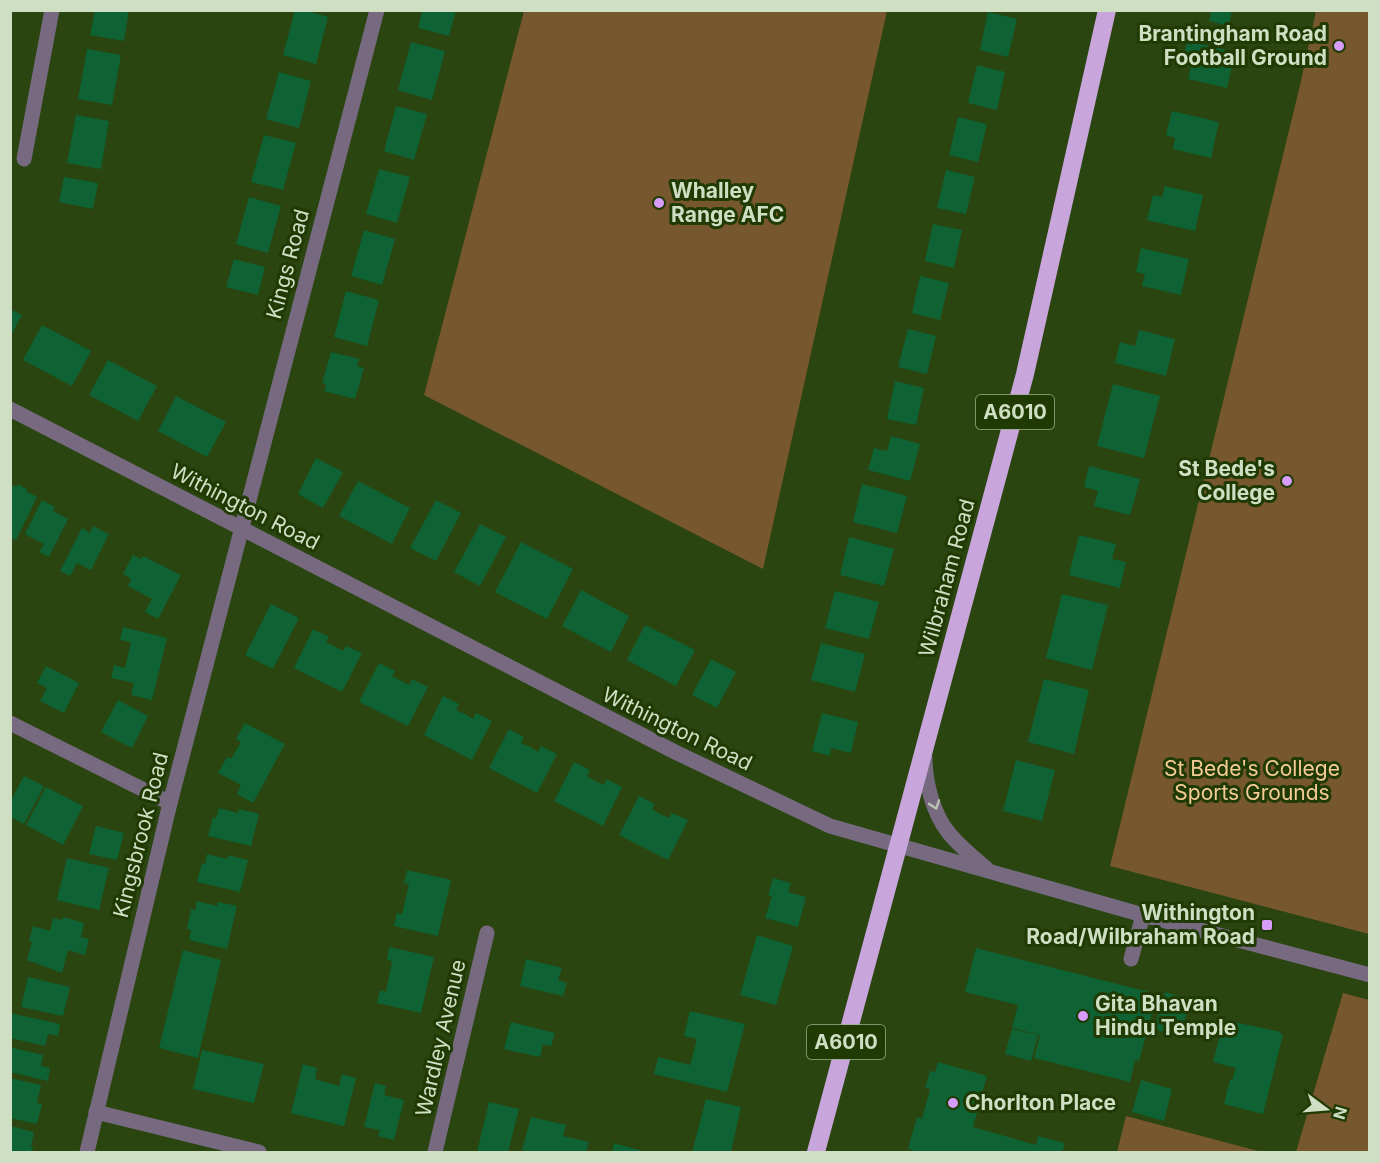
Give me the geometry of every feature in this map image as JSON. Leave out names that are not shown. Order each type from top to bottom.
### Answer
[{"type":"highway","name":"Wilbraham Road","points":[[816,1152],[1025,374],[1107,10]]},
{"type":"street","points":[[24,159],[52,10]]},
{"type":"street","name":"Kings Road","points":[[241,528],[377,10]]},
{"type":"street","name":"Withington Road","points":[[10,409],[675,752],[830,826],[1143,915],[1370,975]]},
{"type":"street","name":"Kingsbrook Road","points":[[87,1152],[170,802],[241,528]]},
{"type":"street","points":[[10,723],[170,802]]},
{"type":"street","points":[[925,748],[926,775],[943,825],[956,841],[987,870]]},
{"type":"street","points":[[1131,959],[1143,915]]},
{"type":"street","name":"Wardley Avenue","points":[[435,1152],[487,933]]},
{"type":"street","points":[[96,1112],[259,1152]]},
{"type":"green space","name":"Whalley Range AFC","points":[[524,11],[887,11],[763,569],[424,395]]},
{"type":"green space","name":"St Bede's College Sports Grounds","points":[[1316,11],[1369,11],[1369,934],[1110,866],[1301,81]]},
{"type":"green space","points":[[1343,993],[1369,1000],[1369,1152],[1296,1152]]},
{"type":"green space","points":[[1126,1116],[1262,1152],[1117,1152]]},
{"type":"building","points":[[95,10],[129,10],[124,41],[90,35]]},
{"type":"building","points":[[295,10],[304,10],[328,17],[316,64],[283,55]]},
{"type":"building","points":[[422,10],[456,10],[449,36],[418,28]]},
{"type":"building","points":[[1205,10],[1232,10],[1229,26],[1209,21],[1211,13]]},
{"type":"building","points":[[988,12],[1017,19],[1008,57],[980,50]]},
{"type":"building","points":[[1187,41],[1235,52],[1227,88],[1188,79],[1191,67],[1182,65]]},
{"type":"building","points":[[411,42],[445,51],[432,100],[398,90]]},
{"type":"building","points":[[87,49],[121,55],[112,105],[78,99]]},
{"type":"building","points":[[977,65],[1005,72],[997,110],[968,103]]},
{"type":"building","points":[[279,72],[311,81],[299,128],[266,119]]},
{"type":"building","points":[[396,106],[427,114],[414,160],[384,151]]},
{"type":"building","points":[[1172,111],[1219,122],[1211,158],[1173,149],[1175,138],[1166,135]]},
{"type":"building","points":[[76,115],[109,121],[101,169],[67,163]]},
{"type":"building","points":[[958,117],[987,124],[978,162],[949,155]]},
{"type":"building","points":[[264,135],[296,143],[283,190],[251,182]]},
{"type":"building","points":[[379,169],[410,177],[397,223],[366,214]]},
{"type":"building","points":[[946,170],[975,177],[966,214],[937,208]]},
{"type":"building","points":[[64,177],[98,183],[93,209],[59,202]]},
{"type":"building","points":[[1165,186],[1203,195],[1195,231],[1147,220],[1153,195],[1162,197]]},
{"type":"building","points":[[249,197],[281,206],[268,253],[236,244]]},
{"type":"building","points":[[933,224],[962,230],[954,268],[925,261]]},
{"type":"building","points":[[364,230],[395,239],[382,285],[351,276]]},
{"type":"building","points":[[1141,248],[1189,259],[1181,295],[1142,286],[1145,274],[1136,272]]},
{"type":"building","points":[[234,259],[265,267],[258,295],[226,287]]},
{"type":"building","points":[[920,276],[949,283],[940,320],[912,313]]},
{"type":"building","points":[[346,291],[379,300],[367,346],[334,337]]},
{"type":"building","points":[[10,309],[22,315],[10,337]]},
{"type":"building","points":[[42,325],[91,351],[72,386],[23,360]]},
{"type":"building","points":[[908,329],[936,336],[927,374],[898,367]]},
{"type":"building","points":[[1139,330],[1175,339],[1166,376],[1115,363],[1120,342],[1135,346]]},
{"type":"building","points":[[331,352],[359,359],[357,366],[364,368],[355,399],[324,391],[326,384],[322,383]]},
{"type":"building","points":[[108,360],[157,386],[138,421],[89,395]]},
{"type":"building","points":[[895,381],[924,388],[916,425],[887,419]]},
{"type":"building","points":[[1113,384],[1160,396],[1144,458],[1097,446]]},
{"type":"building","points":[[176,396],[226,422],[207,457],[158,431]]},
{"type":"building","points":[[891,436],[920,444],[910,481],[868,470],[874,448],[887,451]]},
{"type":"building","points":[[316,458],[343,472],[323,508],[298,494]]},
{"type":"building","points":[[1089,466],[1140,479],[1130,515],[1094,506],[1098,491],[1084,487]]},
{"type":"building","points":[[358,481],[410,508],[392,544],[339,516]]},
{"type":"building","points":[[10,484],[16,487],[18,484],[37,497],[16,540],[10,538]]},
{"type":"building","points":[[862,484],[907,496],[897,533],[853,522]]},
{"type":"building","points":[[42,500],[55,507],[53,511],[68,519],[49,557],[39,552],[44,544],[25,534]]},
{"type":"building","points":[[436,500],[461,513],[436,561],[410,548]]},
{"type":"building","points":[[480,524],[506,537],[480,586],[454,572]]},
{"type":"building","points":[[93,526],[109,534],[91,570],[77,563],[70,576],[60,571],[82,528],[90,533]]},
{"type":"building","points":[[1079,535],[1116,544],[1112,559],[1126,562],[1120,588],[1069,575]]},
{"type":"building","points":[[849,537],[894,549],[884,586],[840,575]]},
{"type":"building","points":[[521,542],[573,569],[547,619],[495,592]]},
{"type":"building","points":[[133,555],[141,559],[143,556],[181,575],[158,619],[145,612],[152,599],[128,586],[131,579],[123,574]]},
{"type":"building","points":[[581,590],[629,616],[611,652],[562,626]]},
{"type":"building","points":[[835,591],[879,602],[869,639],[825,628]]},
{"type":"building","points":[[1062,594],[1108,605],[1092,670],[1046,658]]},
{"type":"building","points":[[271,604],[299,618],[273,669],[245,655]]},
{"type":"building","points":[[645,625],[695,650],[676,686],[627,660]]},
{"type":"building","points":[[123,627],[167,638],[152,700],[131,695],[134,683],[111,678],[114,665],[125,668],[131,642],[120,640]]},
{"type":"building","points":[[313,629],[329,637],[326,642],[343,651],[346,646],[362,653],[342,692],[294,668]]},
{"type":"building","points":[[821,643],[865,654],[855,692],[811,680]]},
{"type":"building","points":[[711,659],[736,672],[717,708],[692,695]]},
{"type":"building","points":[[379,663],[395,671],[392,676],[409,685],[412,679],[428,687],[408,726],[359,702]]},
{"type":"building","points":[[46,666],[79,683],[64,713],[40,701],[47,688],[37,683]]},
{"type":"building","points":[[1044,679],[1089,690],[1074,754],[1028,742]]},
{"type":"building","points":[[443,696],[459,704],[456,710],[473,719],[476,713],[492,721],[472,760],[424,735]]},
{"type":"building","points":[[118,700],[148,716],[132,748],[101,732]]},
{"type":"building","points":[[822,713],[858,722],[851,753],[831,748],[830,756],[812,751]]},
{"type":"building","points":[[245,723],[285,744],[253,803],[237,794],[241,785],[218,773],[227,757],[231,759],[241,742],[236,739]]},
{"type":"building","points":[[509,729],[524,737],[521,743],[538,752],[541,746],[557,754],[537,793],[489,768]]},
{"type":"building","points":[[1016,760],[1055,770],[1042,821],[1003,811]]},
{"type":"building","points":[[574,762],[590,770],[587,776],[595,781],[604,785],[607,779],[622,787],[603,826],[554,801]]},
{"type":"building","points":[[24,776],[44,786],[24,824],[10,817],[10,802]]},
{"type":"building","points":[[46,787],[83,806],[63,845],[26,825]]},
{"type":"building","points":[[639,796],[655,804],[652,809],[660,814],[669,818],[672,813],[688,820],[668,860],[619,835]]},
{"type":"building","points":[[219,808],[238,813],[239,809],[259,814],[251,846],[208,836],[213,817],[216,818]]},
{"type":"building","points":[[96,826],[124,833],[117,860],[89,854]]},
{"type":"building","points":[[207,854],[227,859],[228,855],[248,860],[240,892],[197,882]]},
{"type":"building","points":[[67,858],[109,868],[99,910],[57,900]]},
{"type":"building","points":[[407,870],[451,880],[438,936],[394,926],[397,913],[402,914],[409,884],[404,883]]},
{"type":"building","points":[[773,878],[791,883],[788,892],[806,897],[798,927],[765,918],[772,896],[768,895]]},
{"type":"building","points":[[197,901],[217,906],[218,902],[237,906],[227,949],[189,940],[191,930],[187,929],[191,909],[195,910]]},
{"type":"building","points":[[63,917],[84,923],[81,937],[89,939],[85,955],[68,950],[62,973],[27,960],[33,926],[50,931],[53,918],[62,920]]},
{"type":"building","points":[[757,935],[793,946],[776,1005],[740,995]]},
{"type":"building","points":[[389,947],[434,957],[421,1013],[377,1003],[380,990],[386,992],[392,961],[387,960]]},
{"type":"building","name":"Gita Bhavan Hindu Temple","points":[[976,948],[1157,994],[1139,1061],[1135,1060],[1130,1082],[1034,1058],[1040,1035],[1012,1028],[1018,1005],[965,992]]},
{"type":"building","points":[[183,950],[221,960],[198,1058],[159,1048]]},
{"type":"building","points":[[526,959],[562,968],[558,980],[567,983],[563,996],[520,986]]},
{"type":"building","points":[[28,977],[70,987],[63,1016],[21,1007]]},
{"type":"building","points":[[1165,992],[1191,1000],[1179,1037],[1154,1029]]},
{"type":"building","points":[[690,1011],[745,1024],[727,1092],[654,1074],[658,1057],[690,1065],[697,1039],[684,1036]]},
{"type":"building","points":[[10,1013],[60,1024],[58,1036],[48,1034],[45,1046],[10,1038]]},
{"type":"building","points":[[1224,1020],[1281,1032],[1280,1034],[1283,1035],[1263,1114],[1224,1104],[1230,1080],[1236,1068],[1213,1062]]},
{"type":"building","points":[[511,1022],[555,1033],[551,1046],[543,1044],[540,1057],[504,1049]]},
{"type":"building","points":[[1012,1029],[1038,1035],[1031,1061],[1005,1054]]},
{"type":"building","points":[[10,1047],[43,1055],[41,1066],[50,1068],[48,1081],[10,1072]]},
{"type":"building","points":[[202,1050],[264,1064],[254,1103],[193,1089]]},
{"type":"building","name":"Chorlton Place","points":[[938,1062],[987,1076],[973,1127],[1036,1145],[1038,1136],[1065,1143],[1062,1152],[912,1152],[913,1150],[908,1149],[917,1117],[922,1119],[930,1089],[925,1088],[930,1071],[935,1072]]},
{"type":"building","points":[[303,1064],[317,1068],[315,1079],[339,1086],[342,1074],[356,1078],[344,1126],[291,1113]]},
{"type":"building","points":[[10,1078],[41,1085],[37,1103],[42,1104],[37,1124],[10,1118]]},
{"type":"building","points":[[1141,1080],[1172,1089],[1164,1121],[1132,1112]]},
{"type":"building","points":[[375,1083],[386,1086],[384,1095],[404,1100],[394,1140],[378,1136],[380,1130],[364,1127]]},
{"type":"building","points":[[706,1099],[741,1107],[731,1152],[692,1152]]},
{"type":"building","points":[[489,1102],[519,1109],[508,1152],[477,1152]]},
{"type":"building","points":[[531,1117],[566,1125],[563,1136],[589,1142],[586,1152],[522,1150]]},
{"type":"building","points":[[10,1126],[34,1132],[32,1152],[10,1152]]},
{"type":"building","points":[[614,1143],[647,1152],[612,1152]]},
{"type":"place","name":"Brantingham Road Football Ground","points":[[1339,46]]},
{"type":"place","name":"Whalley Range AFC","points":[[659,203]]},
{"type":"place","name":"St Bede's College","points":[[1287,481]]},
{"type":"place","name":"Withington Road/Wilbraham Road","points":[[1267,925]]},
{"type":"place","name":"Gita Bhavan Hindu Temple","points":[[1083,1016]]},
{"type":"place","name":"Chorlton Place","points":[[953,1103]]}]
